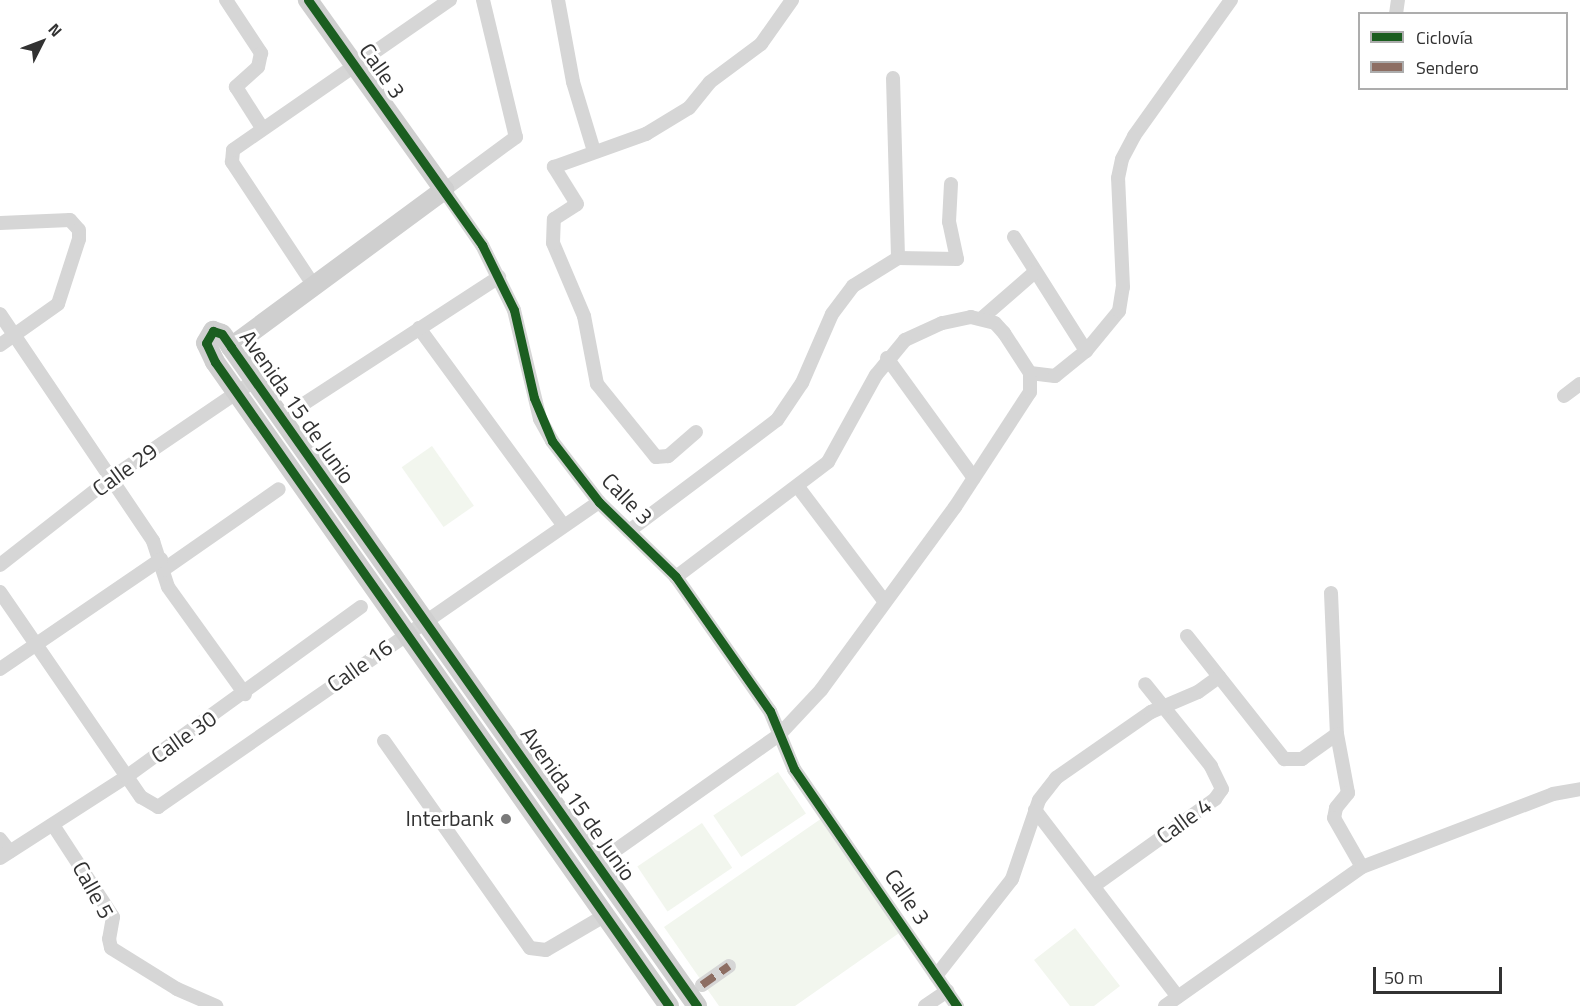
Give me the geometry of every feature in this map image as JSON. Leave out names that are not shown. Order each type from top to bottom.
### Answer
[{"type":"street","points":[[226,0],[261,53],[258,67],[236,87],[262,128]]},
{"type":"street","name":"Calle 3","points":[[308,0],[482,245],[499,277],[520,331],[540,419],[552,441],[599,502],[676,577],[770,711],[794,769],[957,1006]]},
{"type":"street","points":[[314,286],[232,162],[233,150],[450,0]]},
{"type":"street","points":[[231,347],[516,137],[483,0]]},
{"type":"street","points":[[558,0],[573,82],[594,151]]},
{"type":"street","points":[[696,432],[668,456],[656,457],[597,384],[584,316],[553,243],[554,219],[577,204],[554,167],[646,134],[689,108],[710,82],[761,44],[792,0]]},
{"type":"street","points":[[1030,373],[1055,376],[1086,351],[1114,318],[1123,296],[1118,178],[1122,159],[1134,136],[1231,0]]},
{"type":"street","points":[[893,78],[898,258]]},
{"type":"street","points":[[629,531],[777,420],[792,402],[839,305],[868,273],[898,258],[957,258],[949,222],[951,184]]},
{"type":"street","points":[[0,223],[70,220],[79,230],[62,297],[0,345]]},
{"type":"street","points":[[1014,237],[1086,351]]},
{"type":"street","points":[[982,318],[1035,272]]},
{"type":"street","points":[[282,418],[499,277]]},
{"type":"street","points":[[0,314],[111,478],[162,564],[174,597],[245,693]]},
{"type":"street","points":[[596,864],[778,735],[808,707],[974,478],[1027,397],[1030,373],[1004,333],[982,318],[958,319],[916,332],[887,358],[828,462],[798,487],[676,577]]},
{"type":"street","points":[[419,328],[564,526]]},
{"type":"street","name":"Avenida 15 de Junio","points":[[669,1006],[408,633],[214,362],[207,337],[213,331],[222,334],[255,380],[697,1006]]},
{"type":"street","points":[[887,358],[974,478]]},
{"type":"street","name":"Calle 29","points":[[0,565],[111,478],[255,380]]},
{"type":"street","points":[[1564,396],[1580,384]]},
{"type":"street","points":[[798,487],[885,602]]},
{"type":"street","points":[[0,669],[279,489]]},
{"type":"street","name":"Calle 16","points":[[126,777],[151,806],[165,805],[425,621],[599,502]]},
{"type":"street","points":[[0,592],[126,777]]},
{"type":"street","points":[[1331,593],[1338,734],[1348,793],[1336,808],[1334,818],[1362,867]]},
{"type":"street","name":"Calle 30","points":[[5,855],[126,777],[361,607]]},
{"type":"street","points":[[1187,636],[1284,759],[1302,759],[1338,734]]},
{"type":"street","points":[[936,976],[1012,879],[1035,810],[1056,778],[1163,705],[1198,692],[1219,677]]},
{"type":"street","name":"Calle 4","points":[[1095,885],[1220,794],[1221,783],[1217,776],[1145,684]]},
{"type":"street","points":[[384,741],[530,948],[546,950],[604,916]]},
{"type":"street","points":[[1165,1006],[1362,867],[1553,794],[1580,789]]},
{"type":"street","points":[[1035,810],[1095,885],[1178,997]]},
{"type":"street","name":"Calle 5","points":[[53,825],[113,917],[108,939],[111,948],[160,979],[216,1006]]},
{"type":"street","points":[[0,839],[5,855]]},
{"type":"street","points":[[702,985],[729,966]]},
{"type":"street","points":[[925,1006],[947,992]]},
{"type":"shaded area","points":[[432,446],[474,506],[444,527],[402,467]]},
{"type":"shaded area","points":[[778,772],[806,813],[741,857],[713,816]]},
{"type":"shaded area","points":[[825,816],[902,931],[795,1006],[719,1006],[664,927]]},
{"type":"shaded area","points":[[702,823],[732,868],[668,911],[637,867]]},
{"type":"shaded area","points":[[1075,928],[1120,986],[1094,1006],[1070,1006],[1034,960]]},
{"type":"marked path","points":[[702,985],[729,966]]},
{"type":"cycle path","points":[[308,0],[482,245],[514,310],[534,398],[552,441],[599,502],[676,577],[770,711],[794,769],[957,1006]]},
{"type":"cycle path","points":[[669,1006],[215,362],[206,343],[213,331],[222,334],[697,1006]]},
{"type":"place","name":"Interbank","points":[[506,819]]}]
